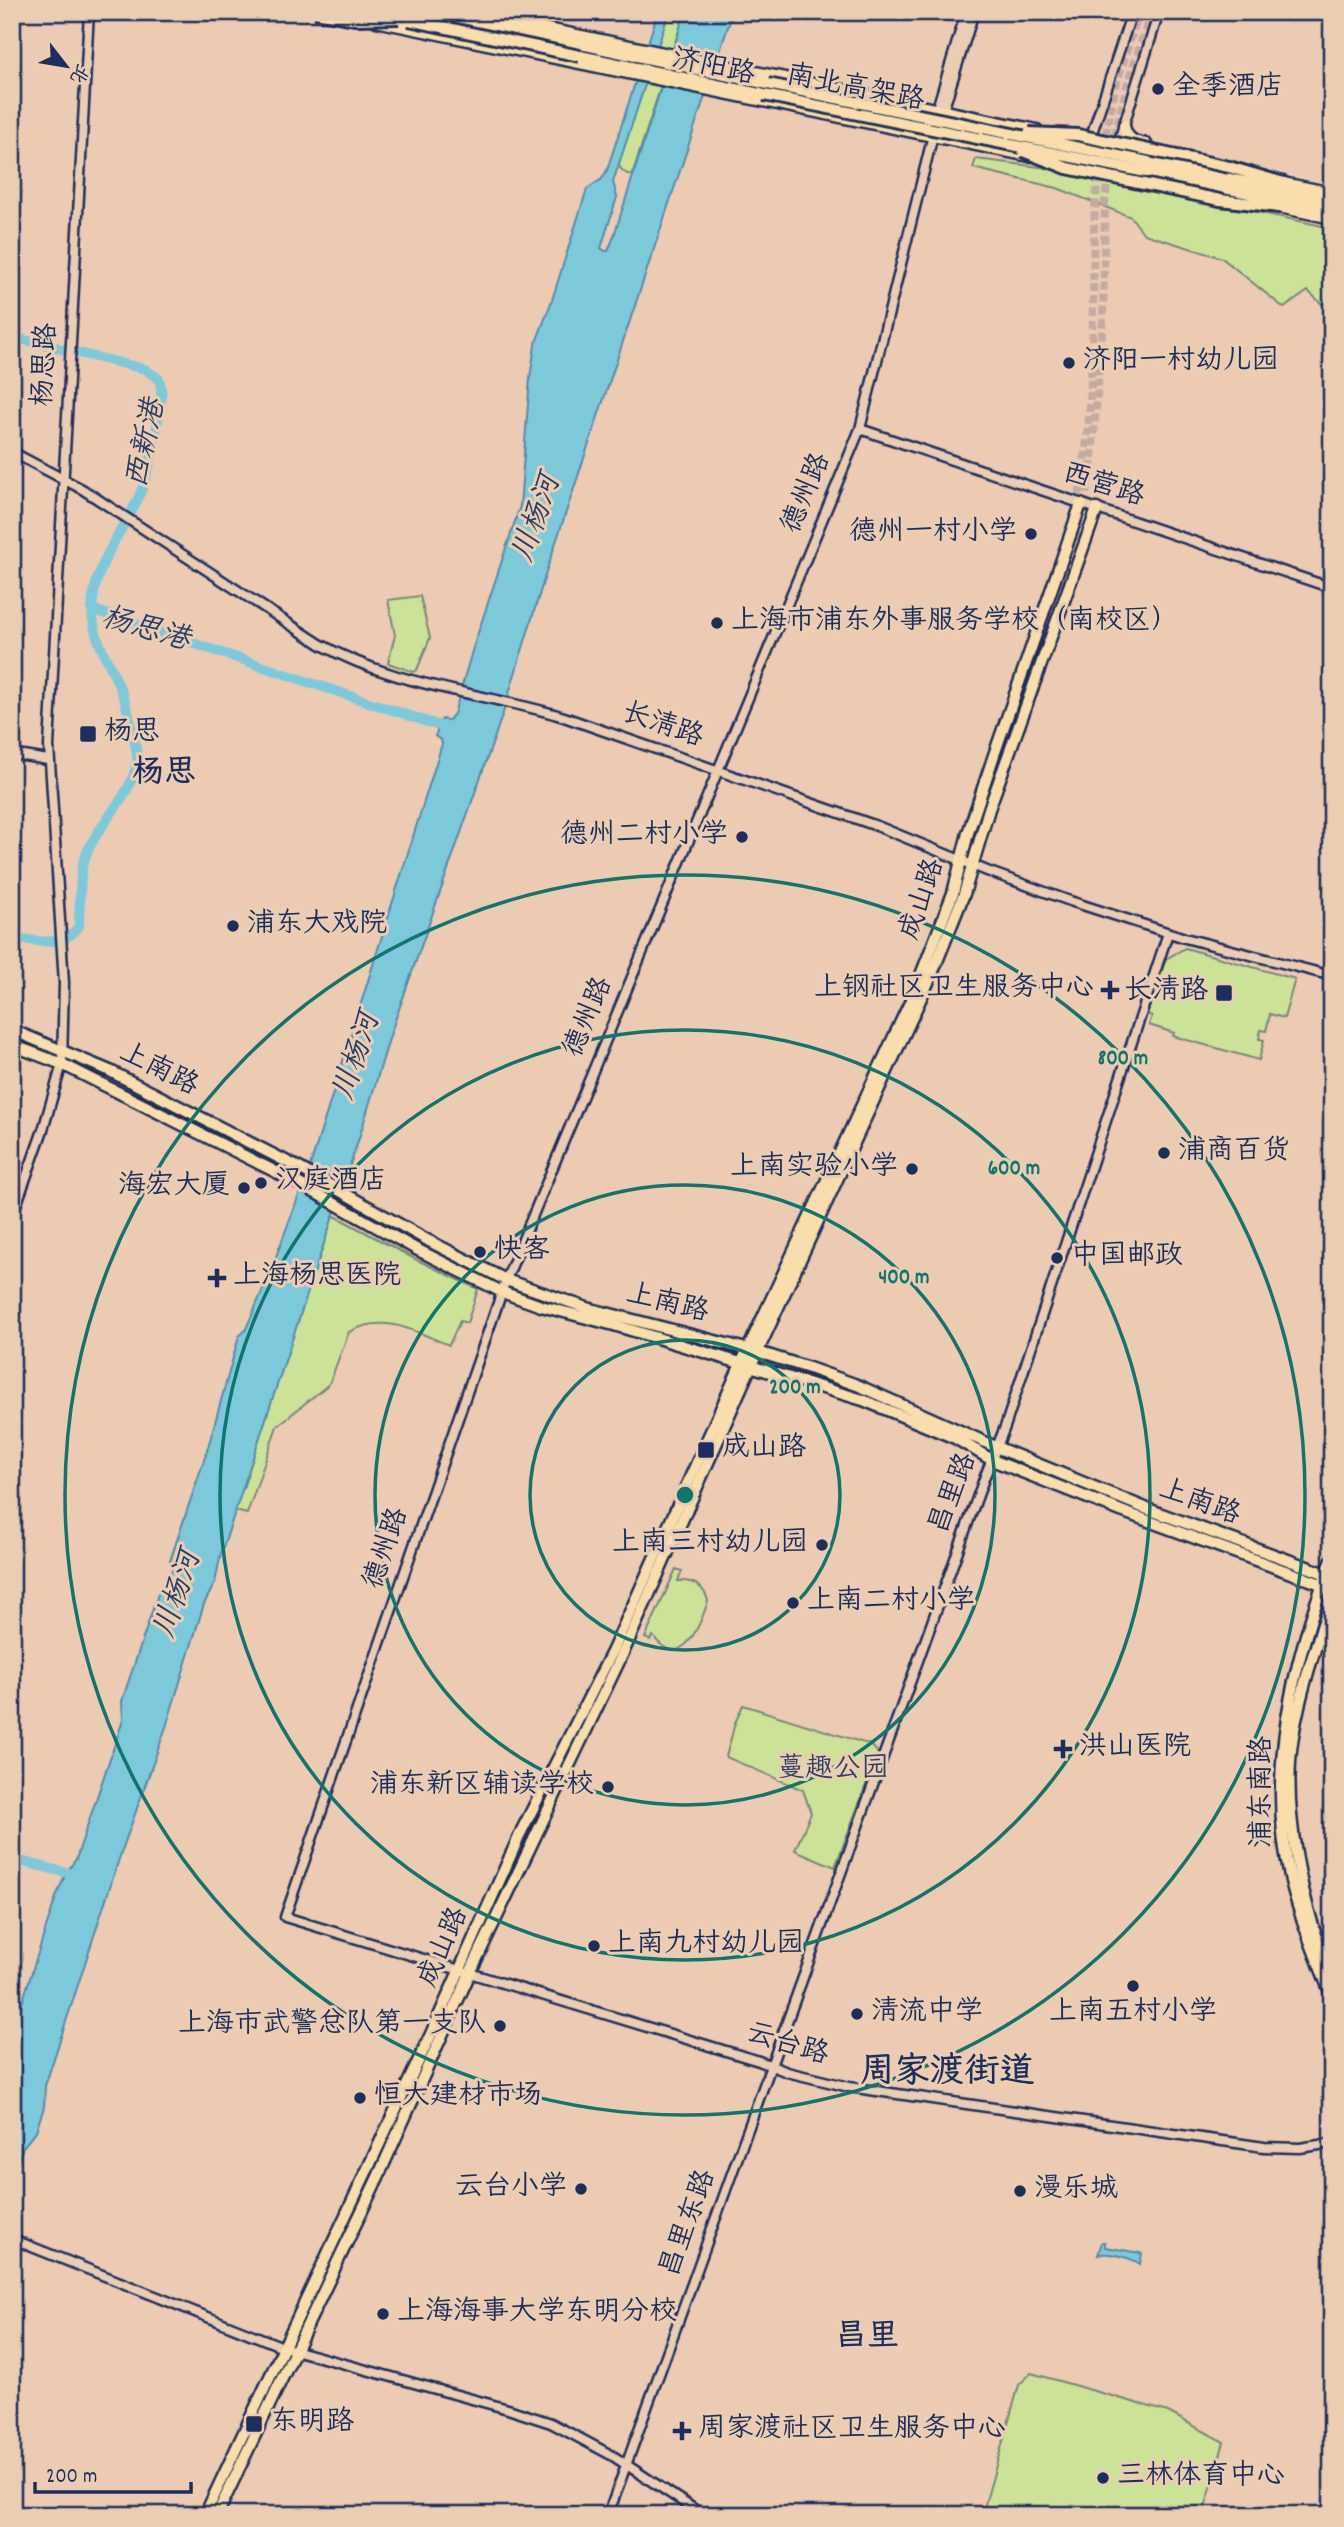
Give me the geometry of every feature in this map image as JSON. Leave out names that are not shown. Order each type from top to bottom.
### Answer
[{"type":"highway","points":[[315,12],[356,19],[399,18]]},
{"type":"highway","name":"南北高架路","points":[[369,12],[1332,200]]},
{"type":"highway","name":"南北高架路","points":[[430,12],[1332,210]]},
{"type":"highway","points":[[1010,139],[1078,135],[1230,167],[1284,183]]},
{"type":"highway","points":[[1010,139],[1033,156],[1067,168],[1220,200],[1279,207]]},
{"type":"main road","name":"济阳路","points":[[332,12],[1332,218]]},
{"type":"main road","name":"济阳路","points":[[465,12],[1332,193]]},
{"type":"main road","points":[[1124,125],[1125,134],[1138,143],[1231,163],[1284,183]]},
{"type":"main road","name":"成山路","points":[[753,1350],[912,998],[946,912],[993,755],[1081,504]]},
{"type":"main road","name":"成山路","points":[[205,2515],[465,1971],[623,1653],[746,1365],[926,986],[974,865],[978,842],[1097,509]]},
{"type":"main road","name":"上南路","points":[[12,1030],[63,1049],[301,1169],[429,1241],[506,1280],[587,1308],[753,1350],[858,1385],[996,1447],[1145,1508],[1329,1575]]},
{"type":"main road","name":"上南路","points":[[12,1045],[62,1064],[337,1203],[416,1249],[502,1292],[541,1306],[614,1325],[863,1400],[955,1438],[992,1460],[1328,1587]]},
{"type":"main road","name":"浦东南路","points":[[1332,1559],[1328,1587],[1294,1675],[1281,1777],[1282,1828],[1290,1880],[1303,1924],[1332,1997]]},
{"type":"main road","name":"浦东南路","points":[[1332,1597],[1301,1697],[1292,1739],[1290,1781],[1300,1881],[1312,1925],[1332,1975]]},
{"type":"main road","name":"成山路","points":[[218,2515],[378,2177],[465,1971]]},
{"type":"street","name":"杨思路","points":[[12,1217],[40,1141],[62,1064],[63,1049],[62,954],[48,760],[89,12]]},
{"type":"street","points":[[421,12],[422,31]]},
{"type":"street","name":"德州路","points":[[285,1917],[506,1280],[860,429],[966,12]]},
{"type":"street","name":"德州路","points":[[940,111],[974,12]]},
{"type":"street","points":[[1097,170],[1089,141],[1132,12]]},
{"type":"street","points":[[1097,170],[1117,147],[1159,12]]},
{"type":"street","name":"西营路","points":[[860,429],[1332,587]]},
{"type":"street","name":"长清路","points":[[12,452],[63,479],[320,644],[354,662],[398,678],[564,717],[877,826],[1070,901],[1168,933],[1332,976]]},
{"type":"street","points":[[993,755],[1017,709],[1001,776]]},
{"type":"street","points":[[12,754],[48,760]]},
{"type":"street","name":"昌里路","points":[[772,2066],[936,1609],[1005,1427],[1168,933]]},
{"type":"street","name":"云台路","points":[[285,1917],[772,2066],[849,2087],[1264,2147],[1300,2148],[1332,2143]]},
{"type":"street","name":"昌里东路","points":[[608,2515],[772,2066]]},
{"type":"street","points":[[12,2239],[283,2347],[530,2416],[577,2436],[626,2464],[703,2515]]},
{"type":"green space","points":[[669,12],[685,12],[632,175],[623,171],[618,163]]},
{"type":"green space","points":[[976,159],[1056,169],[1332,228],[1332,292],[1322,304],[1308,291],[1284,308],[1222,258],[1144,234],[1131,217],[1057,188],[973,168]]},
{"type":"green space","points":[[420,596],[430,638],[414,672],[388,663],[395,635],[388,600]]},
{"type":"green space","points":[[1185,948],[1295,979],[1284,1018],[1270,1014],[1266,1031],[1261,1030],[1259,1039],[1264,1040],[1259,1060],[1173,1036],[1174,1033],[1149,1025],[1152,1016],[1147,1014],[1166,959]]},
{"type":"green space","points":[[333,1215],[478,1289],[467,1323],[460,1321],[449,1345],[387,1324],[375,1324],[349,1332],[329,1384],[277,1426],[247,1514],[235,1511]]},
{"type":"green space","points":[[676,1569],[682,1571],[678,1581],[697,1585],[704,1591],[708,1601],[688,1642],[681,1648],[672,1650],[663,1646],[653,1636],[650,1640],[645,1638]]},
{"type":"green space","name":"蔓趣公园","points":[[743,1705],[871,1745],[878,1753],[835,1867],[795,1850],[811,1813],[803,1790],[726,1757]]},
{"type":"green space","name":"三林体育中心","points":[[1031,2373],[1168,2412],[1224,2442],[1203,2515],[982,2515],[1019,2385]]},
{"type":"water","name":"川杨河","points":[[658,12],[669,12],[613,182],[617,197],[601,248],[605,251],[608,251],[613,239],[685,12],[733,12],[548,566],[503,713],[392,1029],[360,1135],[220,1557],[215,1583],[204,1604],[166,1727],[120,1856],[45,2086],[44,2107],[36,2131],[23,2147],[12,2179],[12,2034],[56,1897],[66,1873],[76,1859],[123,1720],[122,1701],[158,1594],[173,1569],[170,1561],[207,1451],[239,1336],[245,1331],[268,1278],[312,1160],[442,744],[435,736],[442,719],[449,720],[454,714],[520,506],[535,345],[587,189],[602,179],[607,170]]},
{"type":"water","points":[[1102,2242],[1105,2242],[1105,2247],[1142,2254],[1140,2264],[1119,2256],[1098,2255]]},
{"type":"waterway","name":"杨思港","points":[[12,337],[145,369],[159,379],[161,394],[152,454],[143,486],[102,566],[92,603],[95,630],[129,716],[137,755],[134,774],[87,853],[81,875],[79,926],[65,938],[48,942],[12,936]]},
{"type":"waterway","name":"杨思港","points":[[91,609],[449,729]]},
{"type":"waterway","points":[[12,1859],[80,1876]]},
{"type":"tunnel","points":[[1101,158],[1116,85],[1139,12]]},
{"type":"tunnel","points":[[1112,147],[1127,85],[1151,12]]},
{"type":"tunnel","points":[[1023,700],[1075,543],[1091,469],[1103,321],[1105,201],[1110,160]]},
{"type":"tunnel","points":[[1076,507],[1090,406],[1094,221],[1099,171]]},
{"type":"place","name":"全季酒店","points":[[1158,89]]},
{"type":"place","name":"济阳一村幼儿园","points":[[1069,363]]},
{"type":"place","name":"德州一村小学","points":[[1031,534]]},
{"type":"place","name":"上海市浦东外事服务学校（南校区）","points":[[717,623]]},
{"type":"place","name":"杨思","points":[[88,734]]},
{"type":"place","name":"德州二村小学","points":[[742,837]]},
{"type":"place","name":"浦东大戏院","points":[[233,926]]},
{"type":"place","name":"上钢社区卫生服务中心","points":[[1110,990]]},
{"type":"place","name":"长清路","points":[[1224,993]]},
{"type":"place","name":"浦商百货","points":[[1164,1153]]},
{"type":"place","name":"上南实验小学","points":[[912,1169]]},
{"type":"place","name":"汉庭酒店","points":[[261,1183]]},
{"type":"place","name":"海宏大厦","points":[[244,1188]]},
{"type":"place","name":"快客","points":[[480,1252]]},
{"type":"place","name":"中国邮政","points":[[1057,1258]]},
{"type":"place","name":"上海杨思医院","points":[[217,1278]]},
{"type":"place","name":"成山路","points":[[706,1450]]},
{"type":"place","name":"上南三村幼儿园","points":[[822,1545]]},
{"type":"place","name":"上南二村小学","points":[[793,1603]]},
{"type":"place","name":"洪山医院","points":[[1063,1749]]},
{"type":"place","name":"浦东新区辅读学校","points":[[608,1787]]},
{"type":"place","name":"上南九村幼儿园","points":[[594,1946]]},
{"type":"place","name":"上南五村小学","points":[[1133,1986]]},
{"type":"place","name":"清流中学","points":[[857,2014]]},
{"type":"place","name":"上海市武警总队第一支队","points":[[500,2026]]},
{"type":"place","name":"恒大建材市场","points":[[360,2098]]},
{"type":"place","name":"云台小学","points":[[581,2189]]},
{"type":"place","name":"漫乐城","points":[[1020,2191]]},
{"type":"place","name":"上海海事大学东明分校","points":[[383,2314]]},
{"type":"place","name":"东明路","points":[[254,2424]]},
{"type":"place","name":"周家渡社区卫生服务中心","points":[[682,2431]]},
{"type":"place","name":"三林体育中心","points":[[1103,2478]]},
{"type":"district","name":"杨思","points":[[164,775]]},
{"type":"district","name":"周家渡街道","points":[[947,2074]]},
{"type":"district","name":"昌里","points":[[867,2339]]},
{"type":"water label","name":"西新港","points":[[148,444]]}]
